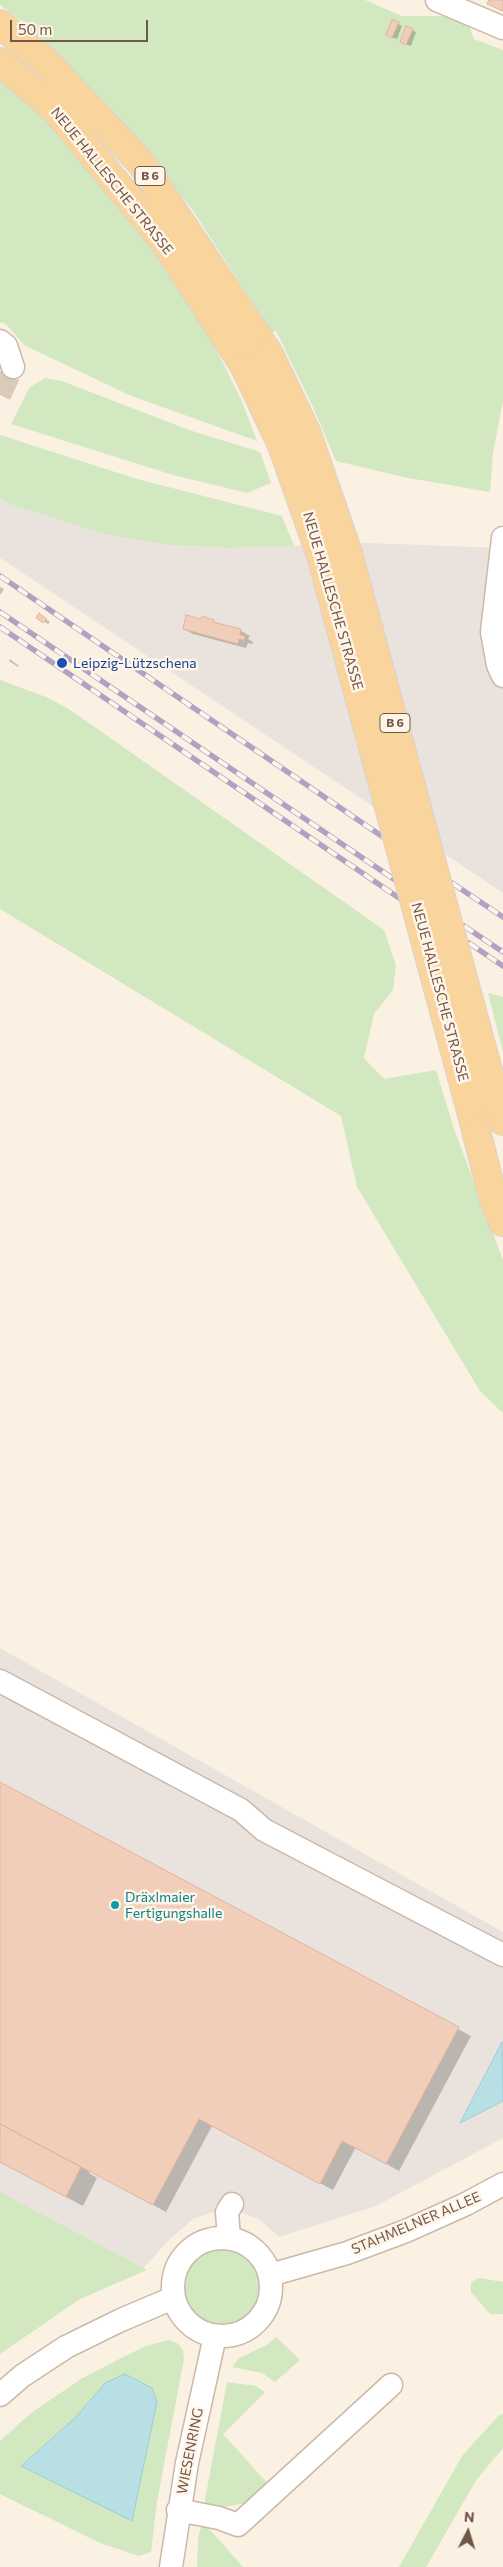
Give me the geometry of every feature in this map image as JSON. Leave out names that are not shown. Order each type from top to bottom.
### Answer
[{"type":"main road","name":"NEUE HALLESCHE STRASSE","points":[[0,24],[46,62],[142,163],[269,354],[307,434],[348,553],[490,1109],[494,1201],[503,1222]]},
{"type":"main road","name":"NEUE HALLESCHE STRASSE","points":[[0,62],[55,109],[164,241],[245,367],[282,445],[322,558],[490,1109]]},
{"type":"street","points":[[437,0],[503,28]]},
{"type":"street","points":[[0,341],[6,346],[13,367]]},
{"type":"street","points":[[503,538],[492,632],[498,665],[503,676]]},
{"type":"street","points":[[0,1681],[241,1810],[264,1830],[503,1955]]},
{"type":"street","name":"STAHMELNER ALLEE","points":[[270,2275],[347,2253],[406,2231],[466,2204],[503,2184]]},
{"type":"street","points":[[229,2238],[227,2212],[232,2204]]},
{"type":"street","points":[[229,2238],[238,2240],[255,2250],[265,2263],[270,2275],[270,2300],[262,2316],[250,2328],[234,2335],[215,2336],[199,2331],[186,2322],[176,2307],[173,2298],[172,2285],[177,2264],[190,2249],[208,2239],[229,2238]]},
{"type":"street","points":[[0,2395],[22,2376],[66,2347],[121,2320],[173,2298]]},
{"type":"street","name":"WIESENRING","points":[[171,2567],[178,2510],[215,2336]]},
{"type":"street","points":[[178,2510],[219,2518],[238,2525],[391,2385]]},
{"type":"shaded area","points":[[0,499],[169,545],[227,548],[369,543],[503,548],[503,893],[0,558]]},
{"type":"shaded area","points":[[0,1648],[503,1932],[503,2138],[376,2206],[279,2237],[259,2219],[227,2207],[193,2219],[169,2240],[139,2273],[0,2197]]},
{"type":"green space","points":[[0,0],[365,0],[402,16],[454,16],[467,20],[474,39],[503,50],[503,401],[493,453],[490,492],[403,477],[336,461],[313,407],[276,331],[272,333],[192,209],[107,105],[21,21],[0,5]]},
{"type":"green space","points":[[0,71],[122,199],[186,290],[241,399],[257,441],[129,395],[24,345],[6,324],[0,322]]},
{"type":"green space","points":[[45,378],[62,381],[189,430],[260,452],[271,483],[247,493],[173,475],[11,424],[30,387]]},
{"type":"green space","points":[[0,435],[137,479],[282,516],[294,546],[227,548],[169,545],[104,534],[10,504],[0,499]]},
{"type":"green space","points":[[0,680],[46,697],[69,709],[384,930],[396,965],[393,990],[374,1014],[364,1058],[384,1079],[436,1070],[453,1126],[503,1260],[503,1413],[480,1391],[357,1187],[341,1116],[0,909]]},
{"type":"green space","points":[[488,993],[503,997],[503,1052]]},
{"type":"green space","points":[[0,2192],[147,2270],[80,2299],[0,2354]]},
{"type":"green space","points":[[222,2245],[238,2249],[252,2258],[261,2272],[265,2288],[261,2304],[252,2318],[238,2327],[222,2331],[206,2327],[192,2318],[183,2304],[179,2288],[183,2272],[192,2258],[206,2249]]},
{"type":"green space","points":[[479,2278],[503,2282],[503,2314],[490,2314],[471,2292],[471,2282]]},
{"type":"green space","points":[[276,2337],[300,2360],[275,2382],[262,2373],[232,2367],[239,2358],[267,2345]]},
{"type":"green space","points":[[169,2340],[177,2343],[183,2350],[184,2359],[157,2502],[151,2552],[139,2556],[100,2543],[0,2494],[0,2441],[31,2413],[81,2379],[146,2346]]},
{"type":"green space","points":[[227,2382],[256,2386],[265,2392],[223,2434],[269,2485],[248,2503],[217,2508],[204,2505]]},
{"type":"green space","points":[[503,2414],[503,2448],[477,2479],[426,2567],[399,2567],[462,2456],[499,2415]]},
{"type":"green space","points":[[202,2522],[243,2567],[197,2567],[198,2539]]},
{"type":"water","points":[[502,2042],[503,2101],[460,2123]]},
{"type":"water","points":[[125,2374],[152,2388],[157,2402],[132,2521],[21,2466],[76,2417],[105,2383]]},
{"type":"building","points":[[489,0],[503,0],[503,11],[487,4]]},
{"type":"building","points":[[392,20],[399,22],[392,38],[386,35]]},
{"type":"building","points":[[406,26],[413,29],[406,45],[400,42]]},
{"type":"building","points":[[39,613],[47,619],[43,623],[36,618]]},
{"type":"building","points":[[186,615],[201,619],[202,616],[214,620],[213,622],[241,629],[240,635],[245,636],[244,640],[239,639],[238,644],[183,629]]},
{"type":"building","name":"Dräxlmaier Fertigungshalle","points":[[0,1782],[459,2027],[386,2164],[342,2141],[320,2184],[199,2119],[153,2205],[0,2124]]},
{"type":"building","points":[[0,2124],[81,2167],[66,2197],[0,2162]]},
{"type":"tunnel","points":[[0,395],[13,367]]},
{"type":"railway","points":[[0,576],[386,839]]},
{"type":"railway","points":[[0,612],[398,882]]},
{"type":"railway","points":[[0,627],[402,900]]},
{"type":"railway","points":[[452,883],[503,917]]},
{"type":"railway","points":[[464,926],[503,952]]},
{"type":"railway","points":[[469,943],[503,966]]},
{"type":"place","name":"Leipzig-Lützschena","points":[[62,663]]},
{"type":"place","name":"Dräxlmaier Fertigungshalle","points":[[115,1905]]}]
